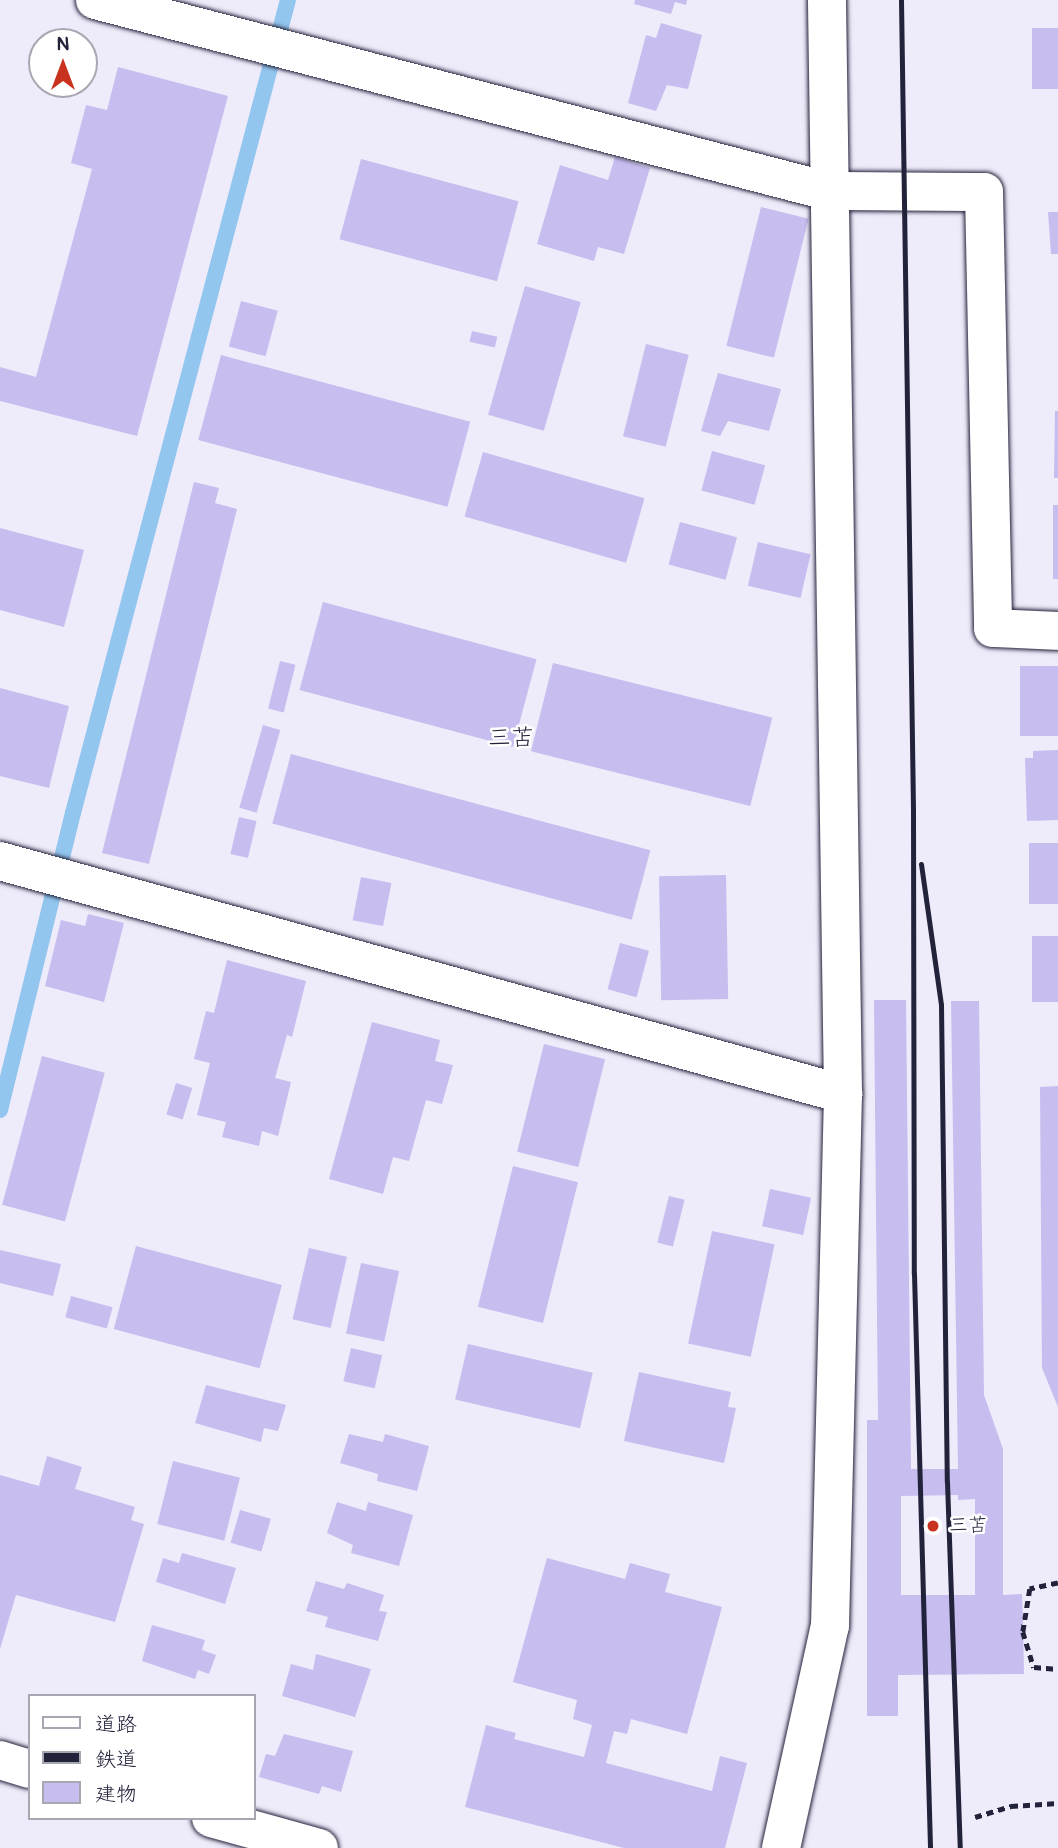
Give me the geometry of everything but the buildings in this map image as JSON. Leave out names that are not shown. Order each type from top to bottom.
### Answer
[{"type":"street","points":[[94,0],[827,191],[984,192],[993,628],[1058,631]]},
{"type":"street","points":[[781,1848],[830,1626],[843,1094],[827,191],[827,0]]},
{"type":"street","points":[[0,860],[843,1094]]},
{"type":"street","points":[[0,1760],[28,1768]]},
{"type":"street","points":[[218,1820],[319,1848]]},
{"type":"path","points":[[1058,1583],[1030,1589],[1023,1632],[1034,1667],[1058,1669]]},
{"type":"path","points":[[975,1817],[1011,1806],[1058,1803]]},
{"type":"waterway","points":[[0,1110],[73,813],[288,0]]},
{"type":"railway","points":[[901,0],[913,809],[914,1274],[930,1848]]},
{"type":"railway","points":[[921,864],[941,1005],[947,1482],[960,1848]]},
{"type":"place","name":"三苫","points":[[933,1526]]},
{"type":"district","name":"三苫","points":[[511,738]]}]
